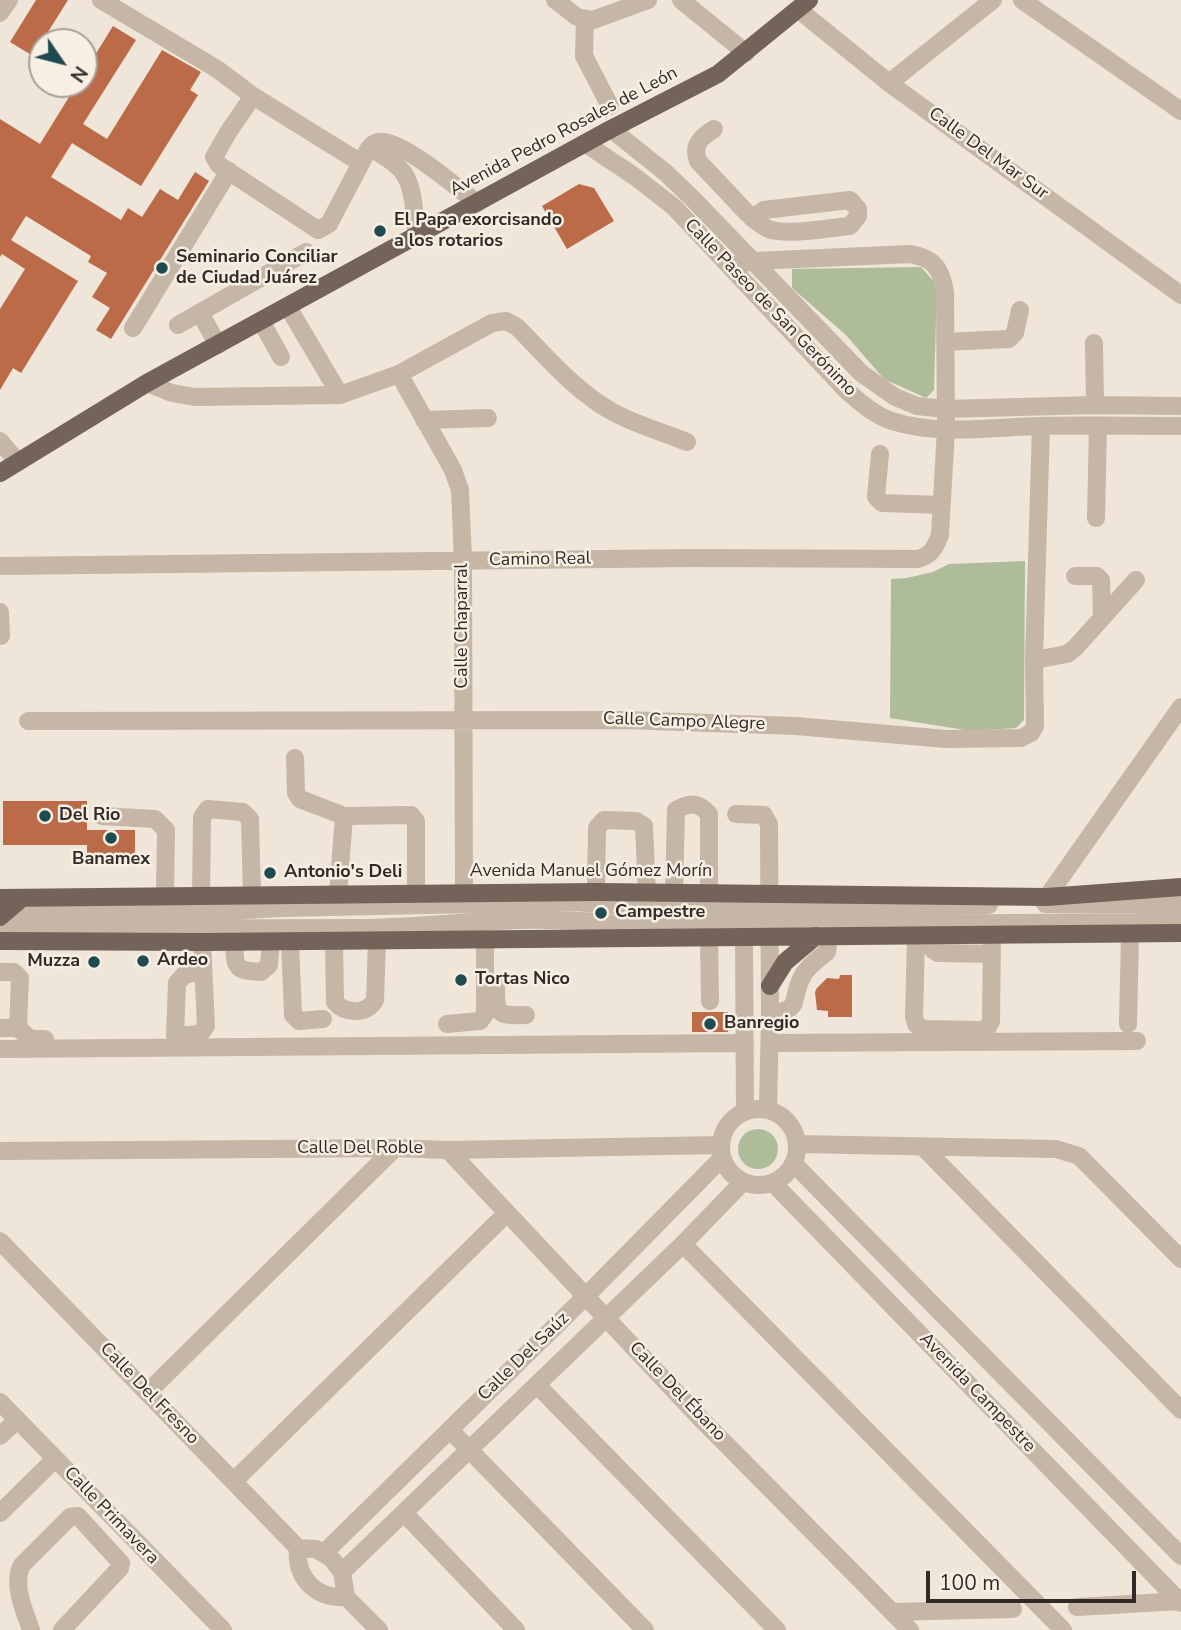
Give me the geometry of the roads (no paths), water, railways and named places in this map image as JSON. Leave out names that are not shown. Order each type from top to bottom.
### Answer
[{"type":"main road","name":"Avenida Pedro Rosales de León","points":[[0,472],[147,383],[611,129],[718,74],[804,5]]},
{"type":"main road","name":"Avenida Manuel Gómez Morín","points":[[1,923],[21,899],[596,892],[709,893],[768,900],[1047,897],[1181,887]]},
{"type":"main road","points":[[1,923],[202,942],[709,937],[744,936],[770,931],[823,936],[924,936],[992,945],[1181,933]]},
{"type":"main road","points":[[770,986],[785,962],[823,936]]},
{"type":"street","points":[[0,13],[9,0]]},
{"type":"street","points":[[101,0],[217,69],[253,96],[402,171],[408,183],[417,236]]},
{"type":"street","points":[[555,0],[568,12],[584,20],[593,20],[648,0]]},
{"type":"street","points":[[681,0],[746,53]]},
{"type":"street","points":[[889,83],[993,0]]},
{"type":"street","points":[[1022,0],[1181,111]]},
{"type":"street","name":"Calle Del Mar Sur","points":[[804,5],[889,83],[1181,295]]},
{"type":"street","points":[[584,20],[584,56],[610,106]]},
{"type":"street","points":[[253,96],[215,153],[219,165],[318,230],[329,224],[366,155],[381,141],[413,155],[477,203]]},
{"type":"street","name":"Calle Paseo de San Gerónimo","points":[[611,129],[666,173],[869,379],[895,397],[917,406],[945,409],[1181,406]]},
{"type":"street","points":[[714,130],[705,134],[697,143],[695,153],[698,161],[750,216],[769,229],[783,231],[850,226],[858,216],[858,209],[850,200],[764,210],[750,216],[714,248]]},
{"type":"street","name":"Calle Paseo de San Gerónimo","points":[[586,144],[674,207],[801,344],[865,406],[889,421],[946,429],[1181,426]]},
{"type":"street","points":[[402,171],[413,155]]},
{"type":"street","points":[[133,328],[229,172]]},
{"type":"street","points":[[178,325],[306,252]]},
{"type":"street","name":"Camino Real","points":[[0,566],[926,558],[940,535],[946,429],[943,280],[935,263],[923,256],[910,254],[754,261]]},
{"type":"street","points":[[730,265],[754,261]]},
{"type":"street","points":[[288,307],[341,395]]},
{"type":"street","points":[[945,342],[1009,339],[1015,333],[1020,310]]},
{"type":"street","points":[[200,313],[218,345]]},
{"type":"street","points":[[261,321],[281,357]]},
{"type":"street","points":[[147,383],[172,393],[195,397],[341,395],[399,374],[492,323],[506,321],[517,327],[577,387],[600,405],[687,442]]},
{"type":"street","points":[[1094,343],[1095,405]]},
{"type":"street","name":"Calle Chaparral","points":[[399,374],[458,484],[463,561],[464,893]]},
{"type":"street","points":[[424,420],[488,418]]},
{"type":"street","name":"Calle Campo Alegre","points":[[28,721],[624,720],[796,726],[946,738],[1021,738],[1031,733],[1035,726],[1034,660],[1041,426]]},
{"type":"street","points":[[1096,517],[1098,426]]},
{"type":"street","points":[[0,441],[17,461]]},
{"type":"street","points":[[880,454],[876,497],[878,501],[941,505]]},
{"type":"street","points":[[1075,576],[1097,576],[1101,580],[1102,618]]},
{"type":"street","points":[[1034,660],[1070,652],[1136,580]]},
{"type":"street","points":[[0,612],[1,636]]},
{"type":"street","points":[[1047,897],[1181,707]]},
{"type":"street","points":[[295,758],[296,793],[300,799],[344,816],[413,817],[416,821],[416,893]]},
{"type":"street","points":[[674,893],[676,810],[695,804],[703,807],[709,814],[709,893]]},
{"type":"street","points":[[201,897],[202,817],[208,809],[243,812],[250,819],[252,896]]},
{"type":"street","points":[[736,814],[764,815],[769,824],[768,1110]]},
{"type":"street","points":[[103,816],[155,820],[166,830],[165,897]]},
{"type":"street","points":[[338,894],[344,816]]},
{"type":"street","points":[[596,892],[597,828],[604,820],[636,821],[645,826],[648,893]]},
{"type":"street","points":[[1,923],[280,908],[577,902],[635,908],[768,900],[1181,904]]},
{"type":"street","points":[[1,923],[367,928],[488,921],[584,920],[624,926],[770,931],[1140,922],[1181,918]]},
{"type":"street","points":[[1128,1024],[1130,935]]},
{"type":"street","points":[[744,936],[745,1112]]},
{"type":"street","points":[[770,1015],[790,1010],[794,1005],[800,981],[810,966],[827,952],[823,936]]},
{"type":"street","points":[[924,936],[914,1017],[916,1024],[922,1029],[983,1030],[988,1027],[991,1021],[992,945]]},
{"type":"street","points":[[709,937],[710,1001]]},
{"type":"street","points":[[490,939],[496,1008],[505,1016],[526,1015]]},
{"type":"street","points":[[447,1024],[474,1023],[480,1021],[485,1014],[490,939]]},
{"type":"street","points":[[334,941],[335,1002],[345,1010],[366,1011],[375,1000],[377,940]]},
{"type":"street","points":[[234,942],[239,969],[244,972],[261,972],[269,965],[271,941]]},
{"type":"street","points":[[290,941],[293,1015],[299,1021],[323,1020]]},
{"type":"street","points":[[0,972],[14,972],[20,978],[9,1028],[30,1039],[149,1038],[200,1034],[206,1026],[202,942]]},
{"type":"street","points":[[175,1036],[179,979],[184,975],[203,971]]},
{"type":"street","points":[[770,1042],[1136,1041]]},
{"type":"street","points":[[0,1049],[745,1043]]},
{"type":"street","points":[[768,1110],[779,1114],[788,1122],[795,1132],[798,1144],[794,1164],[782,1179],[753,1186],[743,1182],[727,1168],[722,1152],[728,1125],[745,1112],[768,1110]]},
{"type":"street","points":[[798,1144],[1056,1149],[1070,1152],[1079,1156],[1181,1259]]},
{"type":"street","points":[[923,1147],[1181,1410]]},
{"type":"street","points":[[148,1392],[395,1148]]},
{"type":"street","name":"Calle Del Roble","points":[[0,1152],[395,1148],[722,1152]]},
{"type":"street","name":"Calle Del Ébano","points":[[448,1150],[702,1420],[910,1630]]},
{"type":"street","name":"Calle Del Saúz","points":[[324,1553],[586,1296],[722,1152]]},
{"type":"street","name":"Avenida Campestre","points":[[794,1164],[1181,1556]]},
{"type":"street","name":"Calle Del Saúz","points":[[342,1572],[683,1244],[743,1182]]},
{"type":"street","name":"Avenida Campestre","points":[[773,1183],[1181,1602]]},
{"type":"street","points":[[234,1481],[507,1213]]},
{"type":"street","points":[[837,1250],[859,1230]]},
{"type":"street","name":"Calle Del Fresno","points":[[0,1241],[298,1548]]},
{"type":"street","points":[[683,1244],[1063,1630]]},
{"type":"street","points":[[974,1389],[995,1368]]},
{"type":"street","points":[[537,1385],[777,1630]]},
{"type":"street","name":"Calle Primavera","points":[[0,1404],[116,1521],[214,1627]]},
{"type":"street","points":[[0,1436],[17,1420]]},
{"type":"street","points":[[450,1430],[645,1630]]},
{"type":"street","points":[[0,1513],[55,1459]]},
{"type":"street","points":[[404,1513],[516,1630]]},
{"type":"street","points":[[30,1630],[16,1581],[22,1565],[72,1516],[78,1516],[120,1560],[120,1568],[62,1630]]},
{"type":"street","points":[[99,1537],[116,1521]]},
{"type":"street","points":[[1138,1559],[1164,1539]]},
{"type":"street","points":[[346,1597],[324,1595],[305,1581],[299,1570],[298,1548],[316,1549],[338,1564],[346,1597],[379,1630]]},
{"type":"street","points":[[1077,1607],[1181,1602]]},
{"type":"street","points":[[892,1612],[1013,1609]]},
{"type":"place","name":"El Papa exorcisando a los rotarios","points":[[380,231]]},
{"type":"place","name":"Seminario Conciliar de Ciudad Juárez","points":[[162,268]]},
{"type":"place","name":"Del Rio","points":[[45,816]]},
{"type":"place","name":"Banamex","points":[[111,838]]},
{"type":"place","name":"Antonio's Deli","points":[[270,873]]},
{"type":"place","name":"Campestre","points":[[601,913]]},
{"type":"place","name":"Ardeo","points":[[143,961]]},
{"type":"place","name":"Muzza","points":[[94,962]]},
{"type":"place","name":"Tortas Nico","points":[[461,980]]},
{"type":"place","name":"Banregio","points":[[710,1024]]}]
